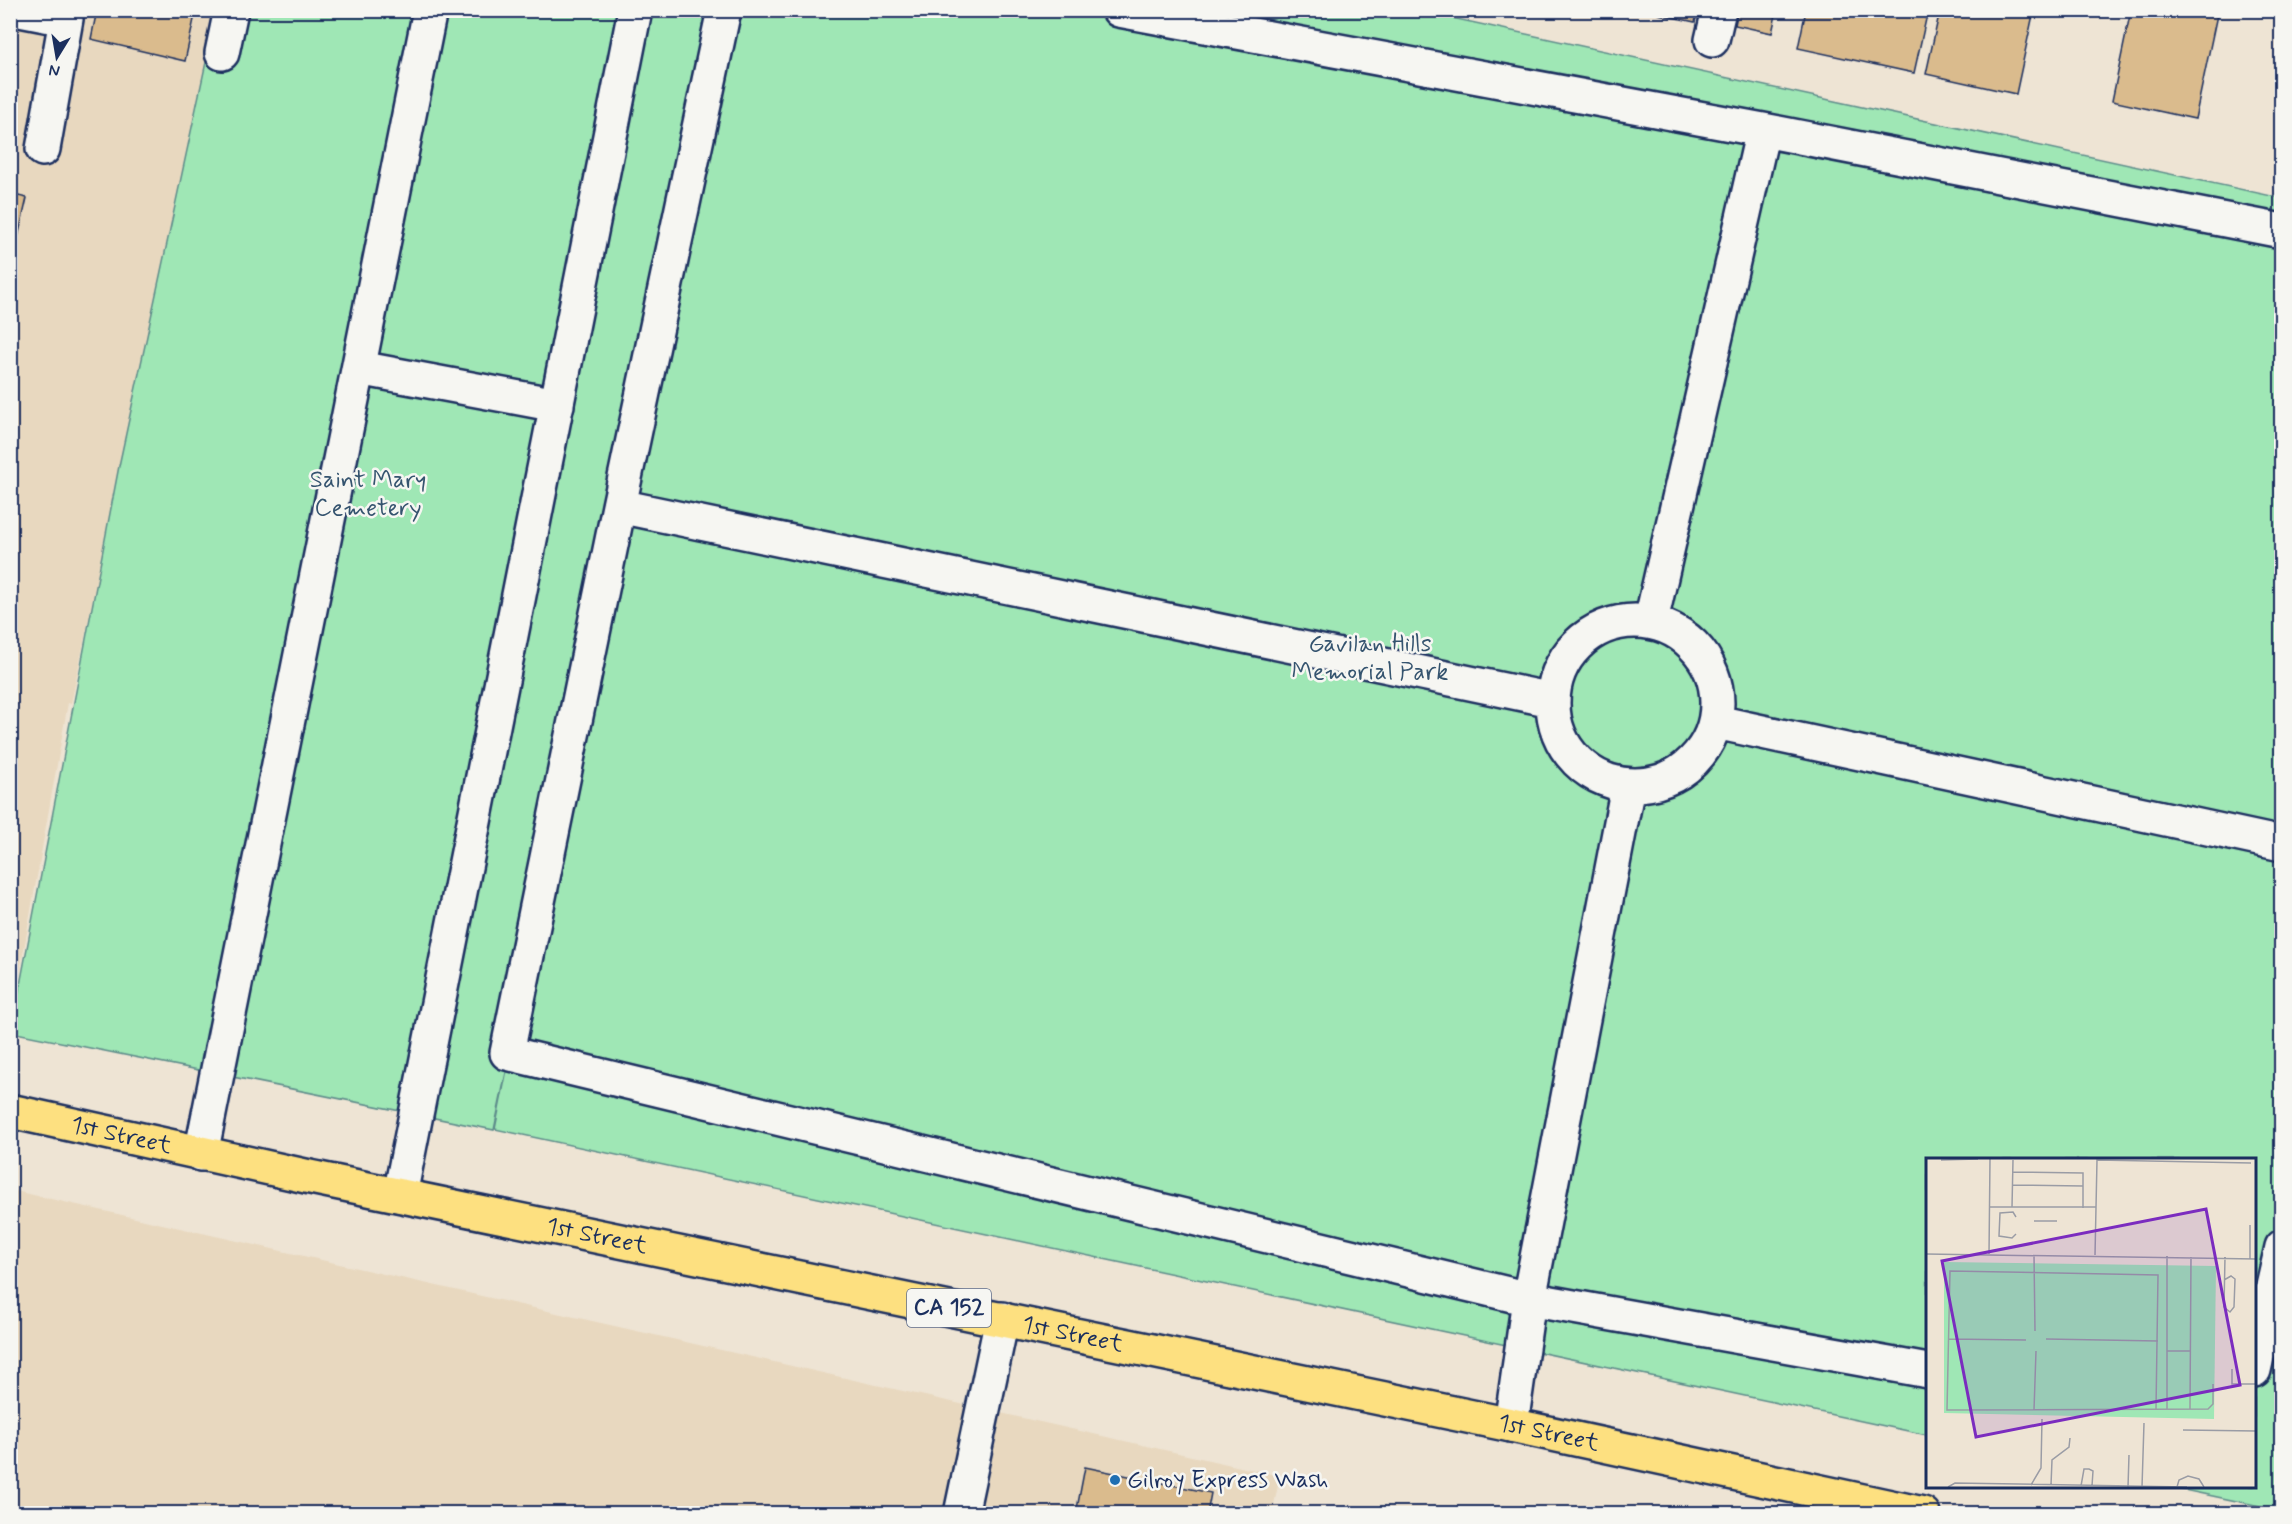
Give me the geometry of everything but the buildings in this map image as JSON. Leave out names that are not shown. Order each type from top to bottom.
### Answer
[{"type":"main road","name":"1st Street","points":[[10,1111],[201,1154],[1510,1425],[1888,1510],[1923,1514]]},
{"type":"lane","points":[[20,10],[66,19],[43,149]]},
{"type":"lane","points":[[222,53],[231,10]]},
{"type":"lane","points":[[201,1154],[430,10]]},
{"type":"lane","points":[[400,1195],[635,10]]},
{"type":"lane","points":[[724,10],[507,1053],[1529,1299],[1926,1371]]},
{"type":"lane","points":[[1119,10],[1763,130],[2282,231]]},
{"type":"lane","points":[[1651,621],[1763,130]]},
{"type":"lane","points":[[359,368],[557,405]]},
{"type":"lane","points":[[619,506],[1552,700]]},
{"type":"lane","points":[[1624,621],[1651,621],[1678,632],[1700,651],[1714,676],[1719,705],[1716,722],[1705,749],[1685,770],[1659,782],[1628,786],[1600,778],[1576,761],[1560,738],[1552,700],[1558,672],[1574,648],[1596,630],[1624,621]]},
{"type":"lane","points":[[1716,722],[2282,844]]},
{"type":"lane","points":[[1510,1425],[1529,1299],[1628,786]]},
{"type":"lane","points":[[2256,1361],[2282,1247]]},
{"type":"lane","points":[[961,1514],[1002,1319]]},
{"type":"shaded area","points":[[11,11],[217,11],[71,704],[68,703],[11,1022]]},
{"type":"shaded area","points":[[11,1190],[1280,1476],[1272,1514],[11,1514]]},
{"type":"green space","name":"Gavilan Hills Memorial Park","points":[[217,11],[1420,11],[2281,198],[2282,1498],[2279,1510],[2175,1488],[2256,1488],[2256,1158],[1926,1158],[1926,1435],[495,1129],[518,1015],[494,1130],[11,1032],[119,466]]},
{"type":"place","name":"Gilroy Express Wash","points":[[1115,1480]]},
{"type":"park label","name":"Saint Mary Cemetery","points":[[368,494]]}]
